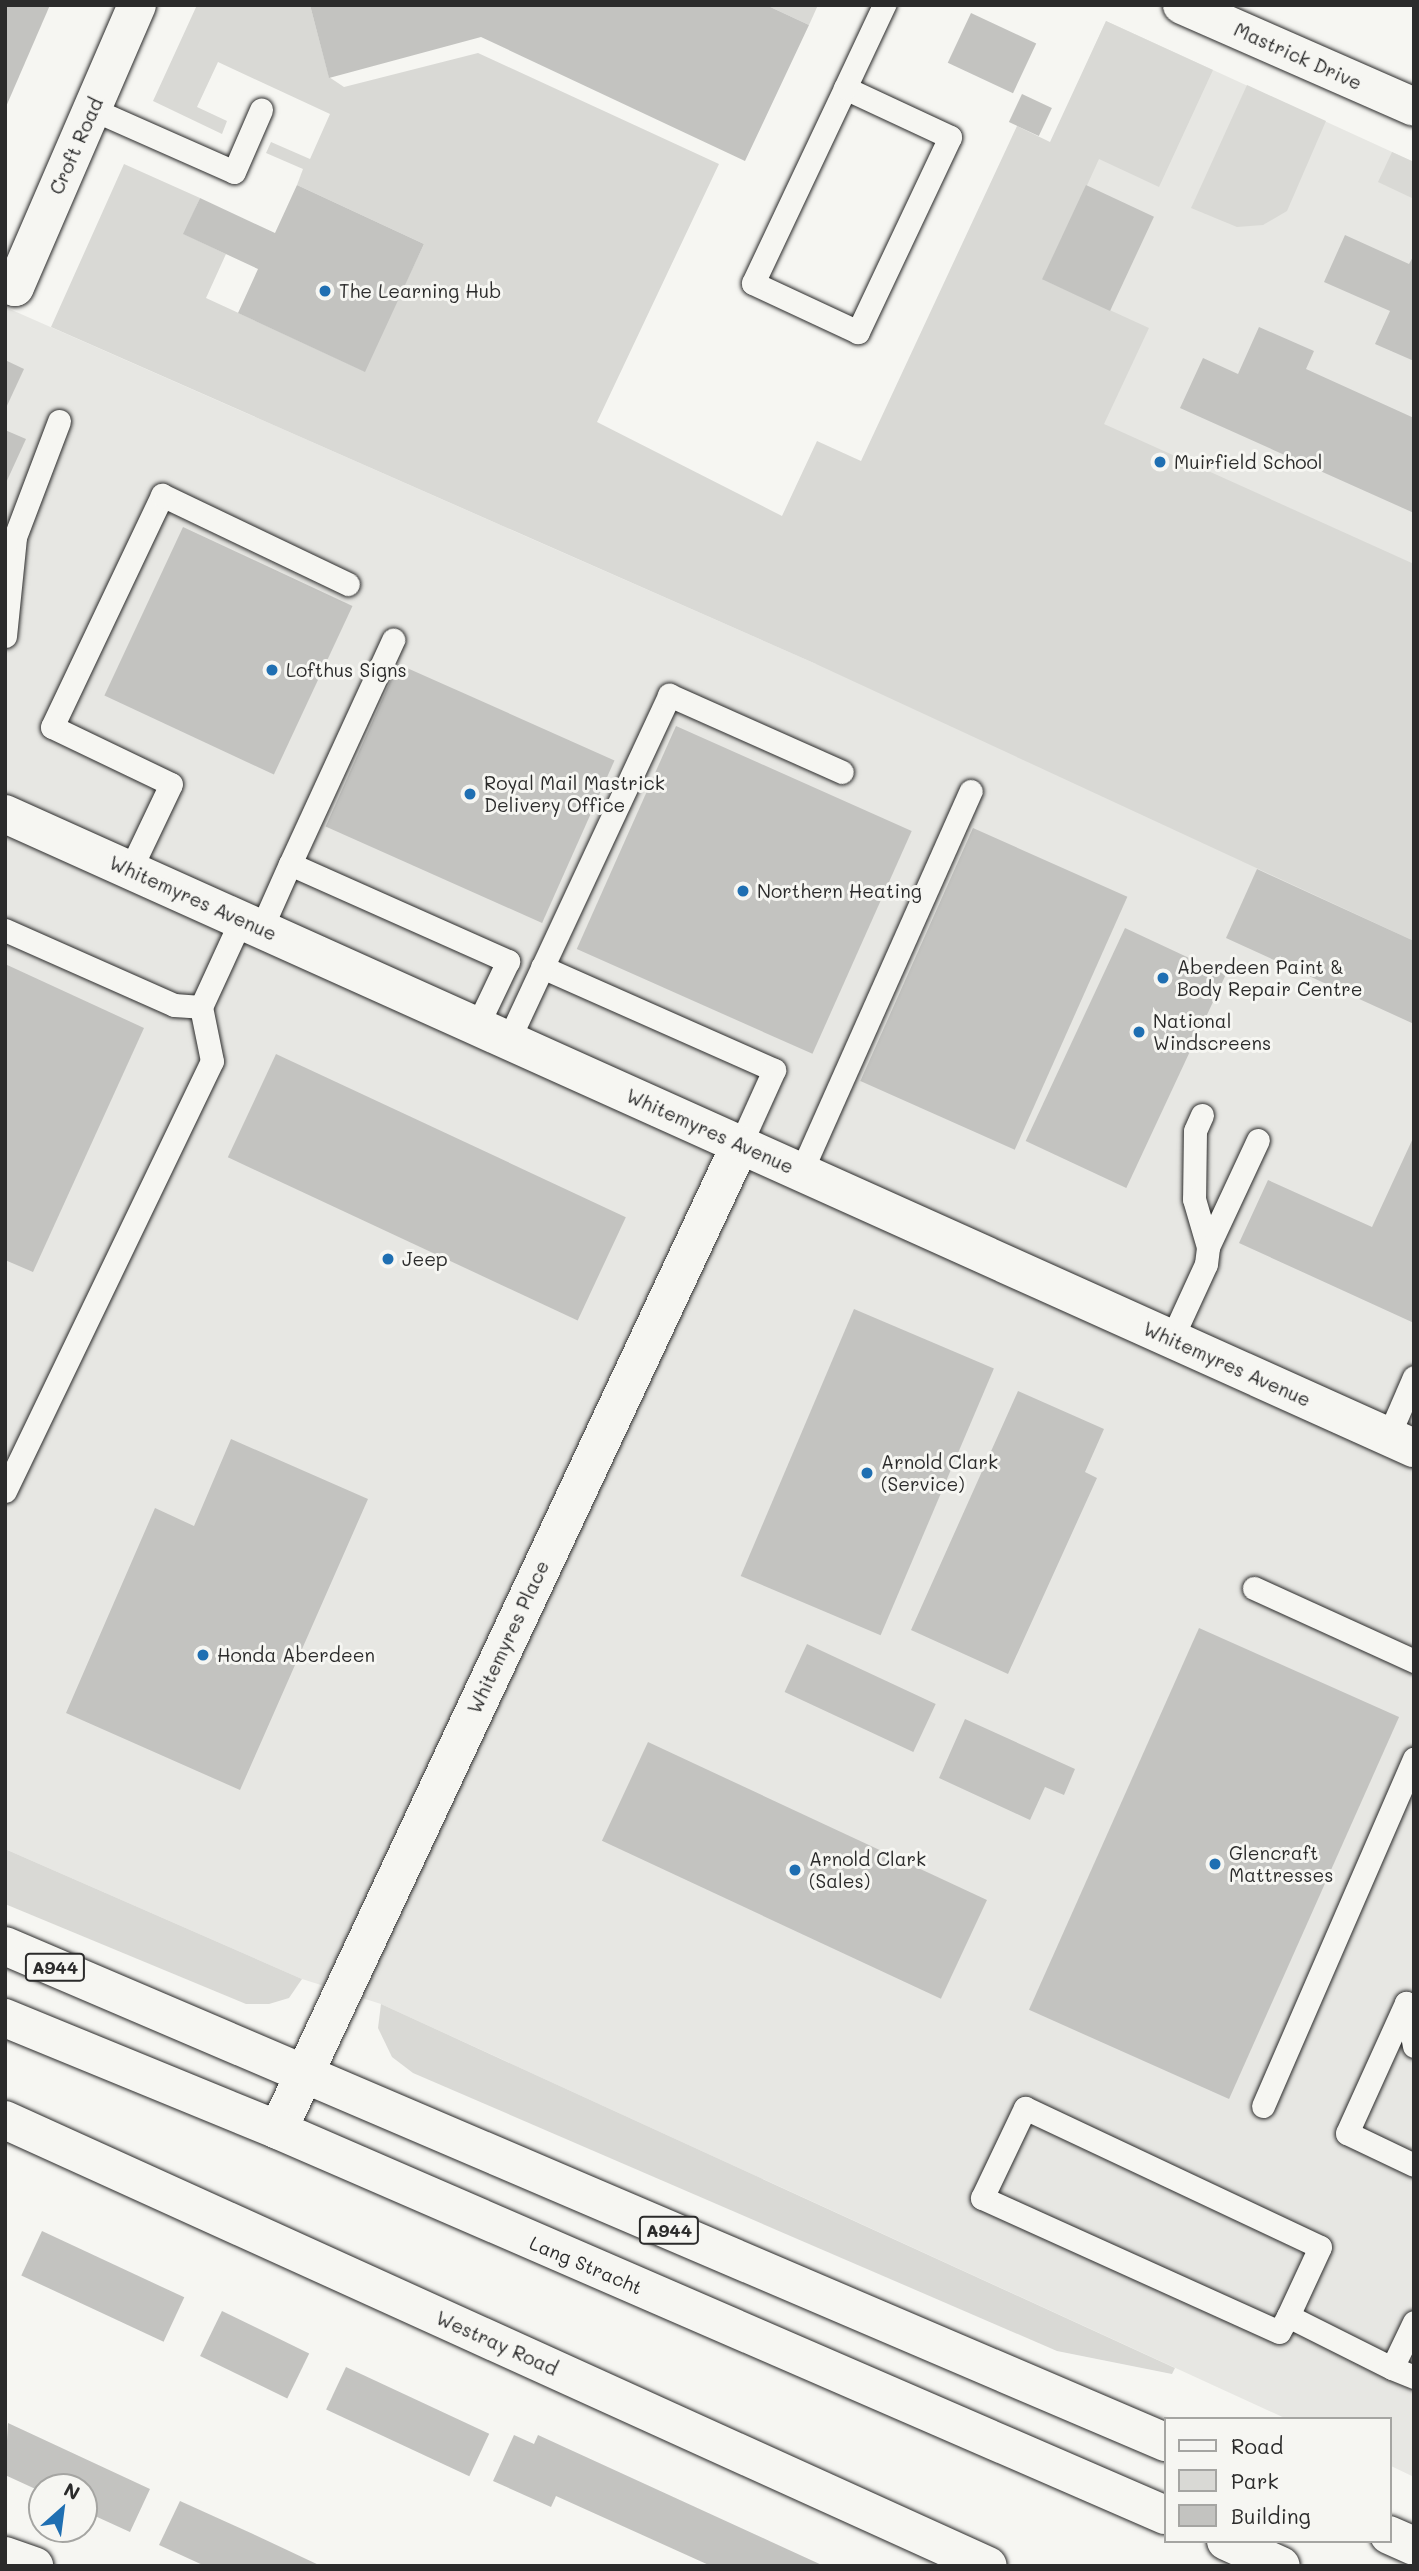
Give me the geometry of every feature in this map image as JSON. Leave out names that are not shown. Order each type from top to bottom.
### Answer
[{"type":"street","name":"Croft Road","points":[[10,285],[137,5]]},
{"type":"street","name":"Mastrick Drive","points":[[1182,5],[1414,107]]},
{"type":"street","name":"Whitemyres Avenue","points":[[5,814],[1401,1443]]},
{"type":"street","name":"Whitemyres Place","points":[[278,2130],[740,1145]]},
{"type":"street","name":"A944","points":[[5,1946],[1164,2442]]},
{"type":"street","name":"Lang Stracht","points":[[5,2018],[278,2130],[1164,2515]]},
{"type":"street","name":"Westray Road","points":[[5,2120],[988,2566]]},
{"type":"street","points":[[1391,2536],[1414,2546]]},
{"type":"street","points":[[1230,2543],[1281,2566]]},
{"type":"street","points":[[5,2556],[34,2566]]},
{"type":"lane","points":[[845,88],[950,137],[858,332],[753,283],[884,5]]},
{"type":"lane","points":[[92,109],[234,172],[261,110]]},
{"type":"lane","points":[[5,636],[15,537],[59,421]]},
{"type":"lane","points":[[130,870],[171,784],[52,727],[162,495],[348,584]]},
{"type":"lane","points":[[5,1491],[212,1061],[201,1007],[290,864],[393,640]]},
{"type":"lane","points":[[493,1033],[542,967],[669,695],[842,772]]},
{"type":"lane","points":[[801,1172],[971,791]]},
{"type":"lane","points":[[290,864],[508,961],[493,1033]]},
{"type":"lane","points":[[5,930],[174,1005],[201,1007]]},
{"type":"lane","points":[[542,967],[774,1070],[740,1145]]},
{"type":"lane","points":[[1202,1115],[1195,1131],[1194,1199],[1208,1247]]},
{"type":"lane","points":[[1172,1339],[1206,1264],[1208,1247],[1258,1140]]},
{"type":"lane","points":[[1401,1443],[1414,1377]]},
{"type":"lane","points":[[1254,1588],[1414,1661]]},
{"type":"lane","points":[[1263,2106],[1414,1758]]},
{"type":"lane","points":[[1410,1995],[1414,2046]]},
{"type":"lane","points":[[1410,1995],[1347,2133],[1414,2165]]},
{"type":"lane","points":[[1025,2108],[1321,2247],[1287,2316],[1279,2332],[982,2198],[1025,2108]]},
{"type":"lane","points":[[1287,2316],[1414,2377]]},
{"type":"lane","points":[[1392,2368],[1414,2322]]},
{"type":"shaded area","points":[[1106,21],[1414,162],[1414,2477],[1391,2466],[1391,2417],[1283,2417],[381,2004],[302,1979],[5,1849],[5,307],[816,664]]},
{"type":"green space","points":[[197,5],[310,5],[329,77],[344,87],[478,53],[719,164],[597,422],[782,516],[817,441],[861,461],[1017,126],[1050,142],[1106,21],[1213,70],[1159,187],[1099,159],[1044,280],[1149,328],[1104,424],[1414,564],[1414,941],[816,664],[51,327],[124,164],[200,198],[184,234],[226,254],[206,298],[364,371],[424,244],[297,185],[303,169],[266,153],[271,142],[310,159],[330,114],[218,62],[197,107],[227,121],[222,134],[153,101]]},
{"type":"green space","points":[[766,5],[818,5],[809,25]]},
{"type":"green space","points":[[1247,85],[1326,121],[1287,211],[1263,225],[1237,227],[1191,208]]},
{"type":"green space","points":[[1392,152],[1414,162],[1414,199],[1378,182]]},
{"type":"green space","points":[[5,1849],[302,1979],[289,1998],[269,2004],[246,2004],[5,1904]]},
{"type":"green space","points":[[381,2004],[1175,2368],[1172,2374],[1057,2351],[413,2073],[392,2057],[378,2028]]},
{"type":"building","points":[[5,5],[50,5],[5,109]]},
{"type":"building","points":[[310,5],[766,5],[809,25],[745,161],[481,37],[329,78]]},
{"type":"building","points":[[971,13],[1036,43],[1013,93],[948,63]]},
{"type":"building","points":[[1022,94],[1052,108],[1039,136],[1009,122]]},
{"type":"building","name":"The Learning Hub","points":[[297,185],[424,244],[365,372],[238,313],[258,269],[183,234],[200,198],[275,233]]},
{"type":"building","points":[[1086,185],[1154,217],[1110,311],[1042,279]]},
{"type":"building","points":[[1345,235],[1409,264],[1414,255],[1414,361],[1375,344],[1390,311],[1324,282]]},
{"type":"building","points":[[1259,327],[1314,351],[1306,369],[1414,418],[1414,513],[1180,408],[1203,358],[1238,374]]},
{"type":"building","points":[[5,360],[24,369],[5,410]]},
{"type":"building","points":[[5,430],[26,439],[5,485]]},
{"type":"building","points":[[183,527],[352,606],[274,775],[104,696]]},
{"type":"building","name":"Royal Mail Mastrick Delivery Office","points":[[398,664],[615,760],[542,923],[326,827]]},
{"type":"building","name":"Northern Heating","points":[[676,726],[912,831],[812,1054],[577,949]]},
{"type":"building","points":[[973,828],[1127,897],[1015,1150],[860,1081]]},
{"type":"building","points":[[1257,869],[1414,941],[1414,1024],[1226,938]]},
{"type":"building","points":[[1125,928],[1226,975],[1126,1188],[1026,1141]]},
{"type":"building","points":[[5,964],[144,1028],[33,1272],[5,1260]]},
{"type":"building","points":[[276,1054],[626,1217],[578,1320],[228,1157]]},
{"type":"building","points":[[1414,1136],[1414,1323],[1239,1243],[1268,1180],[1372,1227]]},
{"type":"building","name":"Arnold Clark (Service)","points":[[854,1309],[994,1368],[881,1635],[741,1576]]},
{"type":"building","points":[[1018,1391],[1104,1429],[1085,1472],[1097,1478],[1008,1674],[911,1630]]},
{"type":"building","points":[[231,1439],[368,1499],[240,1790],[66,1713],[155,1508],[194,1526]]},
{"type":"building","name":"Glencraft Mattresses","points":[[1199,1628],[1399,1717],[1229,2099],[1029,2010]]},
{"type":"building","points":[[807,1644],[936,1704],[913,1752],[785,1692]]},
{"type":"building","points":[[965,1719],[1075,1769],[1064,1795],[1045,1787],[1030,1820],[939,1778]]},
{"type":"building","name":"Arnold Clark (Sales)","points":[[648,1742],[987,1900],[941,1999],[602,1841]]},
{"type":"building","points":[[42,2231],[184,2297],[164,2342],[21,2275]]},
{"type":"building","points":[[222,2311],[309,2354],[287,2398],[200,2356]]},
{"type":"building","points":[[346,2367],[489,2434],[469,2476],[326,2410]]},
{"type":"building","points":[[8,2423],[150,2489],[130,2532],[98,2517],[98,2473],[28,2473],[28,2486],[5,2475]]},
{"type":"building","points":[[514,2435],[534,2444],[538,2435],[824,2566],[711,2566],[556,2496],[551,2507],[493,2481]]},
{"type":"building","points":[[180,2501],[321,2566],[205,2566],[159,2545]]},
{"type":"place","name":"The Learning Hub","points":[[325,291]]},
{"type":"place","name":"Muirfield School","points":[[1160,462]]},
{"type":"place","name":"Lofthus Signs","points":[[272,670]]},
{"type":"place","name":"Royal Mail Mastrick Delivery Office","points":[[470,794]]},
{"type":"place","name":"Northern Heating","points":[[743,891]]},
{"type":"place","name":"Aberdeen Paint & Body Repair Centre","points":[[1163,978]]},
{"type":"place","name":"National Windscreens","points":[[1139,1032]]},
{"type":"place","name":"Jeep","points":[[388,1259]]},
{"type":"place","name":"Arnold Clark (Service)","points":[[867,1473]]},
{"type":"place","name":"Honda Aberdeen","points":[[203,1655]]},
{"type":"place","name":"Glencraft Mattresses","points":[[1215,1864]]},
{"type":"place","name":"Arnold Clark (Sales)","points":[[795,1870]]}]
